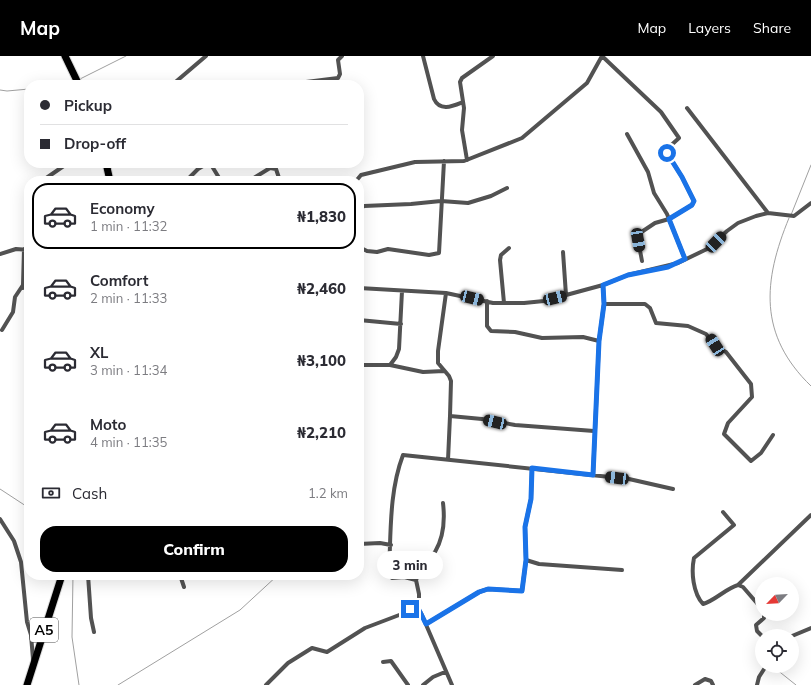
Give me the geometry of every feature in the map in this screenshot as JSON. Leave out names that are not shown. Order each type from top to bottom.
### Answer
[{"type":"highway","points":[[65,56],[77,80]]},
{"type":"highway","name":"A5","points":[[27,685],[60,580]]},
{"type":"street","points":[[178,80],[206,56]]},
{"type":"street","points":[[335,80],[340,74],[338,58],[342,56]]},
{"type":"street","points":[[423,56],[436,102],[446,107],[463,102]]},
{"type":"street","points":[[467,160],[462,130],[463,102],[460,86],[462,78],[493,56]]},
{"type":"street","points":[[360,176],[415,162],[467,160],[522,138],[530,133],[587,83],[602,56],[627,78],[661,112],[679,138],[667,149],[667,153],[682,177],[694,203],[669,219],[655,224],[640,233],[638,240],[642,261]]},
{"type":"street","points":[[687,108],[768,213]]},
{"type":"street","points":[[627,134],[648,172],[654,193],[669,219],[685,259]]},
{"type":"street","points":[[364,250],[377,252],[388,249],[394,251],[437,254],[440,249],[444,161]]},
{"type":"street","points":[[49,176],[61,168]]},
{"type":"street","points":[[191,176],[200,168]]},
{"type":"street","points":[[257,176],[270,168],[276,169],[278,176]]},
{"type":"street","points":[[364,208],[441,201],[468,203],[507,188]]},
{"type":"street","points":[[364,288],[446,293],[504,303],[524,303],[566,295],[603,285],[628,275],[668,267],[707,249],[727,230],[738,223],[768,213],[794,216],[811,203]]},
{"type":"street","points":[[504,303],[500,260],[501,255],[508,248]]},
{"type":"street","points":[[0,254],[16,249],[24,250]]},
{"type":"street","points":[[564,252],[566,295]]},
{"type":"street","points":[[2,330],[13,312],[15,297],[22,288],[24,273]]},
{"type":"street","points":[[593,475],[599,341],[604,304],[603,285]]},
{"type":"street","points":[[390,365],[396,357],[399,349],[402,291]]},
{"type":"street","points":[[446,293],[438,351],[438,363],[449,376],[451,381],[448,460]]},
{"type":"street","points":[[487,301],[487,326],[491,331],[515,332],[542,338],[583,337],[599,341]]},
{"type":"street","points":[[604,304],[645,304],[650,308],[656,322],[688,326],[708,336],[715,345],[726,352],[753,388],[750,401],[728,423],[724,434],[751,461],[761,453],[773,435]]},
{"type":"street","points":[[364,320],[401,324]]},
{"type":"street","points":[[364,365],[390,365],[423,372],[444,371]]},
{"type":"street","points":[[450,416],[482,419],[515,425],[594,431]]},
{"type":"street","points":[[416,580],[404,577],[391,577],[389,572],[396,473],[403,455],[593,475],[637,481],[672,489]]},
{"type":"street","points":[[426,624],[479,592],[488,589],[522,591],[526,560],[525,527],[531,499],[532,468]]},
{"type":"street","points":[[444,503],[445,523],[438,544],[427,561],[420,568],[416,580],[419,594],[419,610],[452,685]]},
{"type":"street","points":[[724,512],[734,525],[694,558],[693,577],[699,600],[703,604],[712,601],[731,587],[738,585],[811,515]]},
{"type":"street","points":[[0,519],[14,541],[19,556],[25,592],[27,622],[31,635],[34,663]]},
{"type":"street","points":[[364,544],[380,543],[391,545]]},
{"type":"street","points":[[526,560],[539,564],[622,570]]},
{"type":"street","points":[[88,580],[91,618],[94,632]]},
{"type":"street","points":[[182,580],[184,587]]},
{"type":"street","points":[[738,585],[743,587],[755,601]]},
{"type":"street","points":[[266,685],[288,663],[312,648],[327,652],[365,628],[410,609],[419,610]]},
{"type":"street","points":[[757,629],[756,625],[761,621]]},
{"type":"street","points":[[799,633],[811,628]]},
{"type":"street","points":[[383,662],[391,661],[408,685]]},
{"type":"street","points":[[423,685],[432,677],[445,672]]},
{"type":"street","points":[[757,685],[762,673]]},
{"type":"street","points":[[695,685],[705,679],[710,681],[713,685]]},
{"type":"waterway","points":[[80,79],[126,56]]},
{"type":"waterway","points":[[0,90],[24,89]]},
{"type":"waterway","points":[[791,215],[811,165]]},
{"type":"waterway","points":[[789,218],[780,241],[774,264],[770,306],[774,327],[782,347],[794,367],[811,386]]},
{"type":"waterway","points":[[0,489],[24,505]]},
{"type":"waterway","points":[[73,580],[72,637],[79,685]]},
{"type":"waterway","points":[[118,685],[240,610],[273,580]]},
{"type":"waterway","points":[[781,673],[796,685]]},
{"type":"route","points":[[410,609],[419,610],[426,624],[479,592],[488,589],[514,589],[522,591],[526,560],[525,527],[531,499],[532,468],[593,475],[599,341],[604,304],[603,285],[628,275],[668,267],[685,259],[669,219],[692,205],[694,201],[682,177],[667,153]]}]
